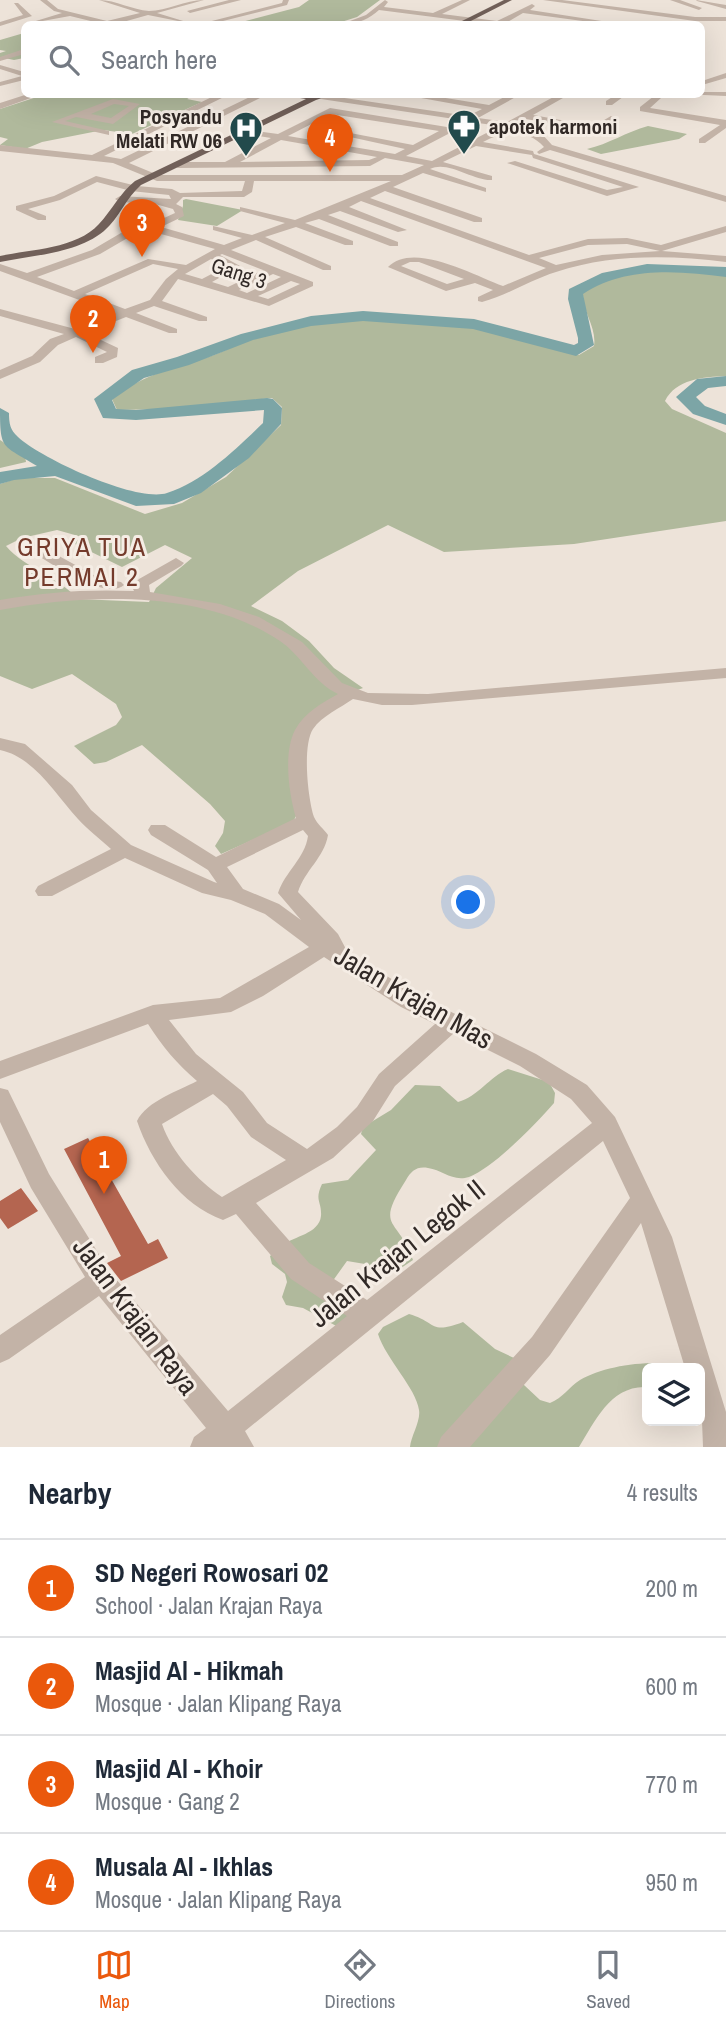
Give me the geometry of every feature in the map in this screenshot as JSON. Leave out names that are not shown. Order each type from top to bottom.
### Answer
[{"type":"main road","points":[[463,21],[502,0]]},
{"type":"main road","points":[[463,21],[509,0]]},
{"type":"main road","points":[[0,259],[85,238],[101,228],[119,200],[132,187],[299,98]]},
{"type":"main road","points":[[183,160],[238,131],[321,98]]},
{"type":"street","points":[[102,0],[135,5],[201,0]]},
{"type":"street","points":[[118,21],[127,18],[135,5],[165,0]]},
{"type":"street","points":[[163,18],[238,0]]},
{"type":"street","points":[[202,21],[270,0]]},
{"type":"street","points":[[184,13],[202,21],[217,21],[285,4],[286,0]]},
{"type":"street","points":[[357,21],[388,0],[447,6],[463,2]]},
{"type":"street","points":[[505,21],[545,0],[665,15],[688,21]]},
{"type":"street","points":[[673,0],[701,7],[726,7]]},
{"type":"street","points":[[0,24],[28,16],[12,5],[43,1],[54,9],[99,21]]},
{"type":"street","points":[[135,5],[176,21]]},
{"type":"street","points":[[435,15],[447,6]]},
{"type":"street","points":[[533,6],[627,18]]},
{"type":"street","points":[[701,7],[726,7]]},
{"type":"street","points":[[379,8],[463,21]]},
{"type":"street","points":[[106,11],[127,18]]},
{"type":"street","points":[[522,12],[592,21]]},
{"type":"street","points":[[622,21],[637,12]]},
{"type":"street","points":[[41,21],[68,13]]},
{"type":"street","points":[[655,21],[665,15]]},
{"type":"street","points":[[382,17],[423,21]]},
{"type":"street","points":[[511,18],[538,21]]},
{"type":"street","points":[[703,21],[726,19]]},
{"type":"street","points":[[0,33],[21,27]]},
{"type":"street","points":[[0,59],[21,53]]},
{"type":"street","points":[[0,67],[21,75]]},
{"type":"street","points":[[10,70],[21,67]]},
{"type":"street","points":[[705,74],[725,79]]},
{"type":"street","points":[[0,84],[21,77]]},
{"type":"street","points":[[705,82],[725,79]]},
{"type":"street","points":[[655,125],[686,99],[725,97]]},
{"type":"street","points":[[0,106],[25,98]]},
{"type":"street","points":[[94,157],[218,98]]},
{"type":"street","points":[[123,162],[257,98]]},
{"type":"street","points":[[339,98],[508,126],[582,135],[614,118]]},
{"type":"street","points":[[428,98],[490,108]]},
{"type":"street","points":[[493,98],[506,100]]},
{"type":"street","points":[[183,160],[228,164],[372,162],[414,148],[510,98]]},
{"type":"street","points":[[0,375],[36,359],[54,342],[155,302],[166,293],[168,282],[176,275],[223,249],[385,188],[477,143],[559,98]]},
{"type":"street","points":[[609,103],[617,98]]},
{"type":"street","points":[[648,98],[639,111],[672,113],[726,123]]},
{"type":"street","points":[[83,115],[113,101],[136,104],[117,121],[71,114],[55,122],[137,137]]},
{"type":"street","points":[[691,125],[711,109]]},
{"type":"street","points":[[228,164],[333,111],[448,130]]},
{"type":"street","points":[[525,116],[596,129]]},
{"type":"street","points":[[314,119],[406,134]]},
{"type":"street","points":[[167,122],[196,128],[281,136],[435,163],[489,178]]},
{"type":"street","points":[[702,141],[726,123]]},
{"type":"street","points":[[508,126],[539,136],[549,147],[673,181],[726,199]]},
{"type":"street","points":[[298,127],[311,130]]},
{"type":"street","points":[[92,138],[106,133]]},
{"type":"street","points":[[337,134],[414,148]]},
{"type":"street","points":[[419,136],[432,138]]},
{"type":"street","points":[[61,154],[82,143]]},
{"type":"street","points":[[477,143],[530,153]]},
{"type":"street","points":[[263,146],[276,148]]},
{"type":"street","points":[[549,147],[536,156],[634,187],[647,188],[673,181]]},
{"type":"street","points":[[0,148],[123,162],[152,176],[406,178]]},
{"type":"street","points":[[0,156],[17,150]]},
{"type":"street","points":[[302,153],[354,163]]},
{"type":"street","points":[[244,155],[286,163]]},
{"type":"street","points":[[528,168],[550,161]]},
{"type":"street","points":[[512,163],[607,193],[634,187]]},
{"type":"street","points":[[423,169],[482,190]]},
{"type":"street","points":[[184,194],[244,194],[247,192],[250,177]]},
{"type":"street","points":[[42,218],[19,208],[50,200],[96,179],[172,192],[178,196],[174,202],[165,203],[119,200]]},
{"type":"street","points":[[385,188],[409,199],[403,202],[449,218]]},
{"type":"street","points":[[385,188],[478,220]]},
{"type":"street","points":[[361,198],[556,268]]},
{"type":"street","points":[[50,200],[62,207]]},
{"type":"street","points":[[24,278],[96,252],[149,226],[179,216],[177,208],[119,200]]},
{"type":"street","points":[[340,207],[402,230]]},
{"type":"street","points":[[243,209],[295,223],[349,243]]},
{"type":"street","points":[[319,215],[394,244]]},
{"type":"street","points":[[149,226],[223,249],[290,277]]},
{"type":"street","points":[[217,228],[255,237],[327,268]]},
{"type":"street","points":[[586,243],[605,232],[627,241],[661,248],[725,230]]},
{"type":"street","points":[[695,238],[726,243]]},
{"type":"street","points":[[528,258],[586,243],[627,241]]},
{"type":"street","points":[[205,282],[235,266],[211,256]]},
{"type":"street","points":[[482,299],[556,268],[616,257],[691,256],[726,259]]},
{"type":"street","points":[[475,279],[446,288],[393,267],[418,258],[475,279],[504,290]]},
{"type":"street","points":[[74,295],[152,261],[187,268]]},
{"type":"street","points":[[3,270],[173,331]]},
{"type":"street","points":[[231,290],[272,270]]},
{"type":"street","name":"Gang 3","points":[[176,275],[271,303],[309,284],[290,277]]},
{"type":"street","points":[[250,296],[290,277]]},
{"type":"street","points":[[155,302],[203,319]]},
{"type":"street","points":[[0,313],[78,334],[114,351],[99,360]]},
{"type":"street","points":[[0,357],[20,365]]},
{"type":"street","points":[[26,542],[97,583],[211,608],[271,629],[288,639],[324,680],[350,694],[369,698],[421,698],[680,679],[726,673]]},
{"type":"street","points":[[142,591],[144,582],[176,563]]},
{"type":"street","points":[[0,604],[79,594],[142,591]]},
{"type":"street","points":[[0,1070],[153,1013],[223,1006],[331,951],[331,939],[288,893],[291,878],[317,849],[318,835],[306,821],[300,787],[302,732],[311,721],[350,694]]},
{"type":"street","name":"Jalan Krajan Mas","points":[[0,744],[19,748],[44,769],[65,789],[84,814],[124,850],[209,888],[236,894],[272,909],[331,951],[409,1000],[528,1060],[579,1092],[607,1124],[643,1199],[659,1237],[697,1363]]},
{"type":"street","points":[[215,865],[306,821]]},
{"type":"street","points":[[158,830],[215,865],[236,894]]},
{"type":"street","points":[[45,891],[124,850]]},
{"type":"street","points":[[153,1013],[167,1036],[188,1059],[235,1099],[259,1130],[306,1161]]},
{"type":"street","points":[[215,1082],[150,1119],[148,1124],[174,1167],[202,1196],[223,1209],[326,1151],[365,1114],[387,1080],[452,1022]]},
{"type":"street","name":"Jalan Krajan Raya","points":[[0,1097],[40,1181],[101,1280],[222,1437]]},
{"type":"street","name":"Jalan Krajan Legok II","points":[[222,1437],[607,1124]]},
{"type":"street","points":[[451,1447],[541,1346],[643,1199]]},
{"type":"street","points":[[239,1200],[268,1237],[300,1271],[369,1316]]},
{"type":"street","points":[[0,1350],[101,1280]]},
{"type":"street","name":"Jalan Krajan Mas","points":[[705,1389],[718,1431],[717,1447]]},
{"type":"green space","points":[[309,0],[380,0],[357,17],[344,21],[245,21],[299,7]]},
{"type":"green space","points":[[21,34],[21,52],[15,54],[21,53],[21,59],[0,57],[0,53],[6,51],[0,50],[0,40]]},
{"type":"green space","points":[[34,98],[189,98],[202,102],[132,134],[103,130],[42,142],[25,149],[0,145],[8,139],[0,137],[0,109]]},
{"type":"green space","points":[[648,126],[687,134],[679,139],[601,154],[587,149],[632,131]]},
{"type":"green space","points":[[183,200],[243,210],[217,226],[178,220]]},
{"type":"green space","points":[[702,271],[726,275],[726,376],[683,384],[665,401],[672,409],[726,433],[726,521],[574,544],[444,552],[388,525],[298,571],[251,606],[282,621],[309,641],[334,668],[363,688],[327,701],[296,733],[298,812],[293,822],[221,854],[215,846],[223,833],[225,821],[210,804],[142,745],[106,762],[94,764],[74,746],[116,725],[122,717],[116,704],[72,674],[32,689],[0,676],[0,484],[18,478],[55,478],[145,514],[182,503],[226,477],[281,425],[282,407],[272,398],[166,409],[117,410],[112,399],[137,383],[161,372],[280,332],[364,319],[449,323],[579,355],[594,346],[583,293],[595,284],[624,274],[640,272]],"holes":[[[57,530],[82,537],[73,543],[122,567],[165,545],[192,558],[156,588],[149,602],[78,599],[6,546],[22,538]]]},
{"type":"green space","points":[[0,440],[25,456],[26,462],[0,468]]},
{"type":"green space","points":[[508,1069],[549,1082],[555,1093],[554,1103],[502,1155],[469,1177],[453,1177],[424,1168],[410,1174],[396,1196],[390,1216],[413,1260],[398,1270],[379,1273],[365,1264],[347,1261],[332,1282],[354,1309],[340,1328],[303,1308],[286,1305],[282,1297],[287,1282],[285,1274],[272,1264],[270,1256],[288,1242],[316,1227],[321,1216],[318,1198],[322,1184],[348,1180],[376,1150],[361,1134],[363,1127],[391,1110],[415,1085],[440,1086],[458,1102]]},
{"type":"green space","points":[[409,1314],[438,1327],[463,1322],[495,1349],[514,1358],[508,1370],[540,1400],[550,1403],[580,1380],[620,1366],[642,1364],[642,1387],[623,1392],[614,1398],[598,1416],[579,1447],[410,1447],[419,1419],[417,1401],[382,1344],[378,1334],[383,1327]]},
{"type":"building","points":[[88,1138],[148,1244],[158,1239],[168,1258],[121,1281],[107,1263],[121,1256],[64,1149]]},
{"type":"building","points":[[21,1188],[38,1211],[8,1229],[0,1218],[0,1201]]},
{"type":"waterway","points":[[57,470],[136,500],[167,500],[194,489],[242,454],[272,424],[273,408],[267,403],[136,415],[109,414],[103,399],[138,374],[183,361],[247,337],[311,321],[363,316],[474,324],[576,351],[586,345],[586,338],[575,292],[590,283],[627,271],[647,269],[726,272]]},
{"type":"waterway","points":[[726,381],[703,383],[685,397],[699,410],[726,420]]},
{"type":"waterway","points":[[0,413],[0,425],[11,441],[57,470]]},
{"type":"waterway","points":[[0,478],[12,474],[57,470]]},
{"type":"place","name":"apotek harmoni","points":[[464,156]]},
{"type":"place","name":"Posyandu Melati RW 06","points":[[246,158]]},
{"type":"place","name":"Musala Al - Ikhlas","points":[[330,172]]},
{"type":"place","name":"Masjid Al - Khoir","points":[[142,257]]},
{"type":"place","name":"Masjid Al - Hikmah","points":[[93,353]]},
{"type":"place","name":"SD Negeri Rowosari 02","points":[[104,1194]]},
{"type":"district","name":"GRIYA TUA PERMAI 2","points":[[82,561]]}]
